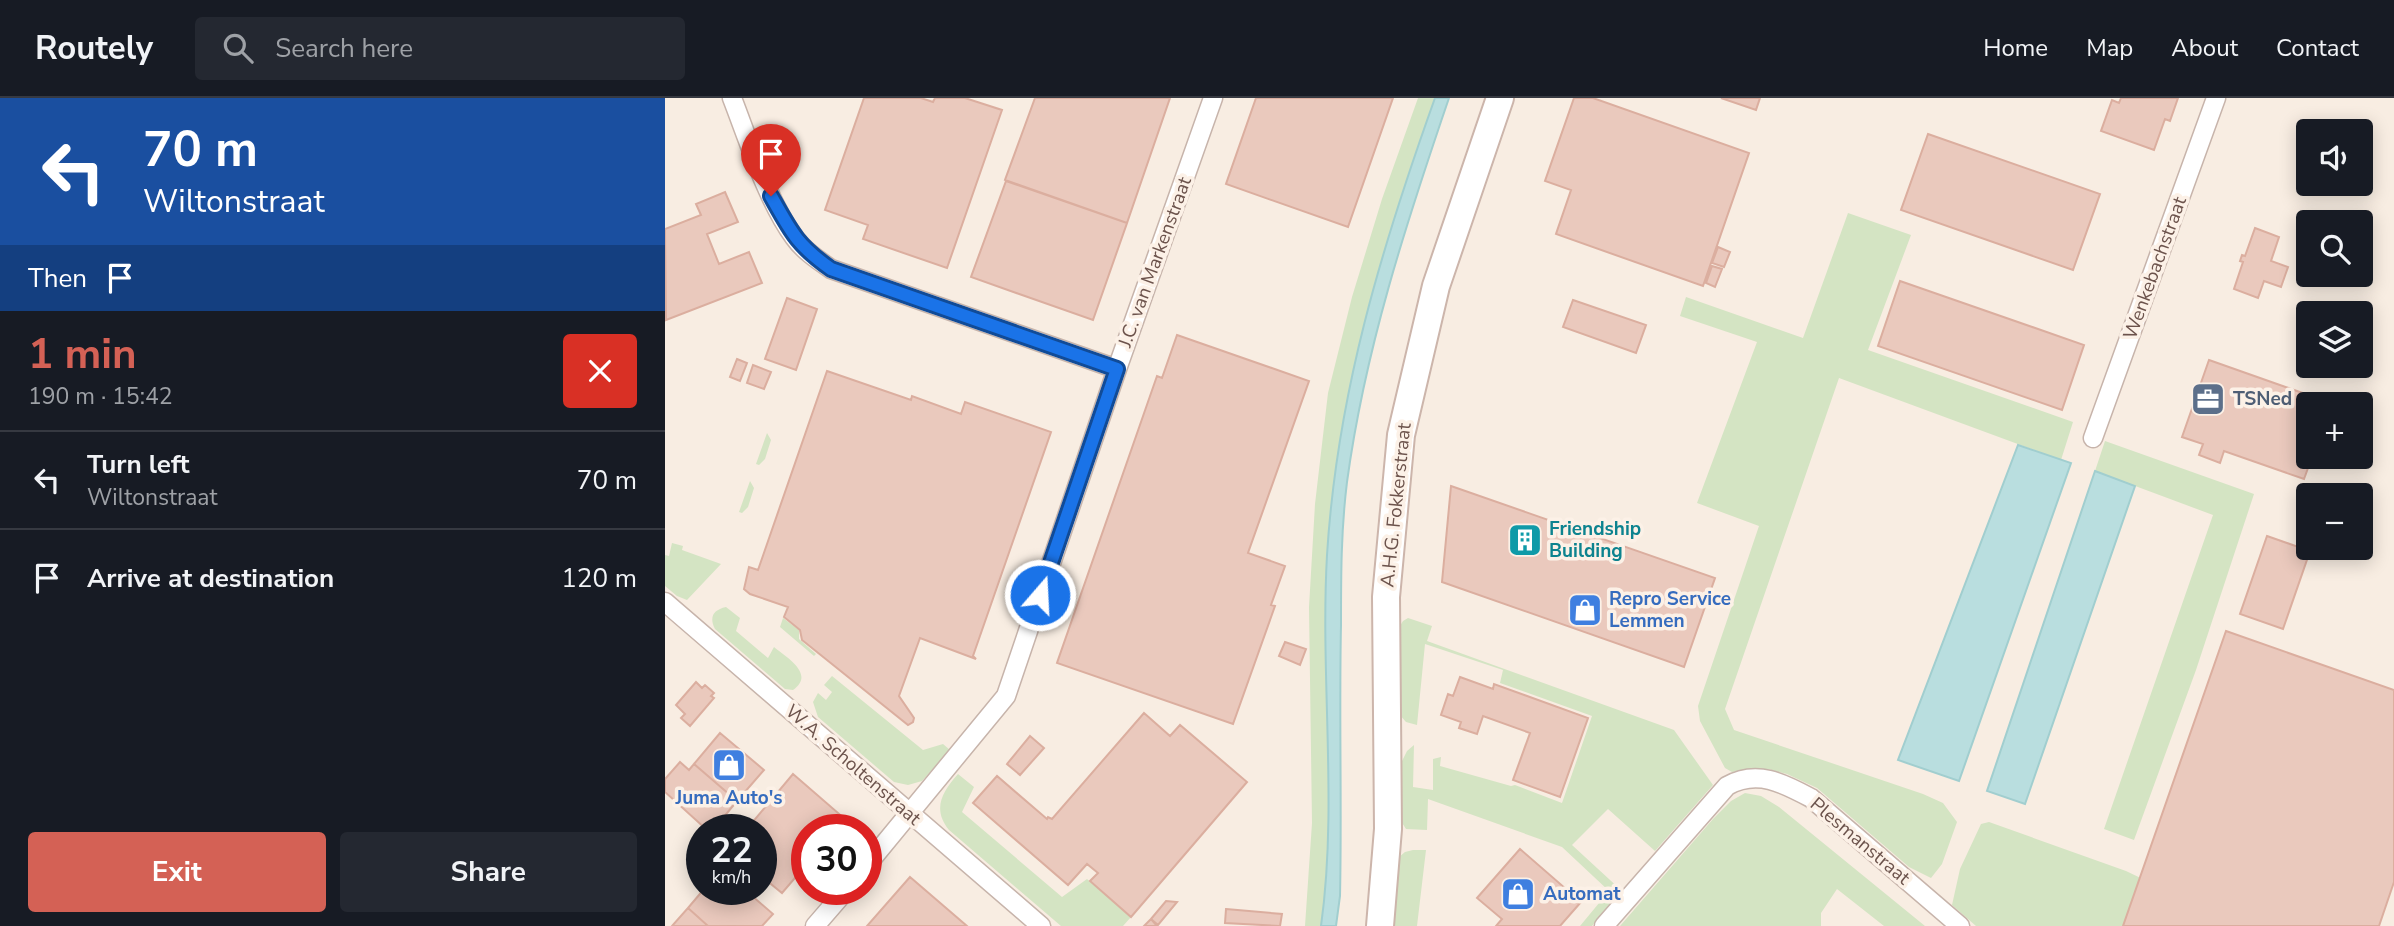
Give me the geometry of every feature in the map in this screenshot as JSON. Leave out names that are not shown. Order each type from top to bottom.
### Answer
[{"type":"street","points":[[731,98],[771,196],[794,238],[831,269],[1117,369]]},
{"type":"street","name":"J.C. van Markenstraat","points":[[882,847],[1006,696],[1213,98]]},
{"type":"street","name":"A.H.G. Fokkerstraat","points":[[1380,926],[1388,829],[1385,597],[1401,435],[1436,286],[1500,98]]},
{"type":"street","name":"Wenkebachstraat","points":[[2093,438],[2216,98]]},
{"type":"street","name":"W.A. Scholtenstraat","points":[[665,602],[1041,926]]},
{"type":"street","name":"Plesmanstraat","points":[[1604,926],[1721,791],[1737,780],[1748,777],[1788,785],[1811,798],[1960,926]]},
{"type":"street","points":[[815,926],[833,905]]},
{"type":"green space","points":[[1418,98],[1435,98],[1397,210],[1365,323],[1332,496],[1325,602],[1329,788],[1326,880],[1321,926],[1305,926],[1312,823],[1309,607],[1315,504],[1328,393],[1352,297],[1382,199]]},
{"type":"green space","points":[[1848,213],[1911,235],[1868,350],[2073,422],[2061,460],[1839,378],[1725,709],[1734,730],[1943,803],[1957,822],[1942,864],[1931,878],[1909,867],[1817,788],[1787,774],[1768,769],[1732,772],[1725,768],[1700,721],[1698,706],[1759,526],[1697,503],[1757,342],[1680,316],[1686,297],[1803,338]]},
{"type":"green space","points":[[767,433],[771,440],[765,459],[759,465],[756,464]]},
{"type":"green space","points":[[2105,441],[2254,494],[2196,670],[2134,840],[2104,829],[2213,515],[2095,471]]},
{"type":"green space","points":[[750,481],[754,488],[748,507],[742,513],[739,512]]},
{"type":"green space","points":[[672,543],[683,546],[682,550],[721,564],[687,600],[665,586],[665,555],[669,556]]},
{"type":"green space","points":[[726,607],[740,618],[736,631],[768,658],[774,647],[797,666],[801,678],[793,690],[785,689],[715,629],[713,615]]},
{"type":"green space","points":[[783,618],[799,630],[799,639],[816,654],[814,656],[780,627]]},
{"type":"green space","points":[[1408,618],[1432,626],[1427,641],[1674,730],[1713,785],[1655,851],[1608,809],[1572,845],[1622,891],[1592,926],[1580,926],[1609,891],[1562,847],[1428,799],[1427,830],[1406,829],[1399,818],[1400,765],[1407,751],[1414,745],[1413,787],[1433,790],[1433,759],[1441,757],[1440,766],[1515,785],[1562,803],[1592,716],[1500,683],[1503,670],[1425,644],[1417,725],[1406,722],[1399,714],[1398,629]]},
{"type":"green space","points":[[832,676],[923,750],[943,744],[950,750],[922,781],[908,785],[894,782],[818,717],[813,702],[818,693],[826,700],[832,692],[824,685]]},
{"type":"green space","points":[[958,774],[974,787],[962,812],[1062,897],[1087,879],[1131,917],[1123,926],[1061,926],[949,830],[941,815],[941,801],[947,787]]},
{"type":"green space","points":[[1745,793],[1761,796],[1779,807],[1925,926],[1884,926],[1837,889],[1821,913],[1821,926],[1620,926],[1713,819],[1731,801]]},
{"type":"green space","points":[[1989,822],[2126,871],[2233,922],[2232,926],[1976,926],[1952,905],[1960,869],[1981,824]]},
{"type":"green space","points":[[1413,850],[1426,850],[1417,926],[1392,926],[1399,857]]},
{"type":"water","points":[[1435,98],[1449,98],[1417,192],[1376,335],[1364,384],[1347,482],[1341,571],[1340,896],[1336,926],[1321,926],[1328,834],[1325,602],[1332,495],[1351,379],[1365,323],[1397,210]]},
{"type":"water","points":[[2018,445],[2071,463],[1959,781],[1898,760]]},
{"type":"water","points":[[2095,471],[2135,486],[2025,804],[1987,791]]},
{"type":"building","points":[[864,98],[921,98],[933,102],[935,98],[965,98],[1002,110],[947,268],[863,239],[868,225],[825,210]]},
{"type":"building","points":[[1035,98],[1170,98],[1127,223],[1005,180]]},
{"type":"building","points":[[1256,98],[1393,98],[1348,227],[1226,184]]},
{"type":"building","points":[[1574,98],[1593,98],[1749,153],[1703,286],[1556,234],[1571,190],[1545,181]]},
{"type":"building","points":[[1721,98],[1760,98],[1756,110]]},
{"type":"building","points":[[2121,98],[2178,98],[2170,121],[2165,119],[2154,150],[2101,131],[2112,100],[2119,103]]},
{"type":"building","points":[[1928,134],[2100,194],[2073,270],[1901,210]]},
{"type":"building","points":[[1006,181],[1127,223],[1093,320],[971,277]]},
{"type":"building","points":[[725,192],[738,222],[707,234],[719,264],[749,252],[762,283],[666,320],[665,229],[701,215],[696,204]]},
{"type":"building","points":[[2255,228],[2279,237],[2271,261],[2288,267],[2281,287],[2264,281],[2258,298],[2234,289],[2243,262],[2240,261],[2242,255],[2245,256]]},
{"type":"building","points":[[1718,247],[1730,252],[1724,267],[1712,263]]},
{"type":"building","points":[[1712,266],[1722,269],[1715,287],[1706,283]]},
{"type":"building","points":[[1900,281],[2084,345],[2062,410],[1878,346]]},
{"type":"building","points":[[787,298],[817,309],[796,370],[765,359]]},
{"type":"building","points":[[1573,300],[1646,325],[1636,353],[1563,327]]},
{"type":"building","points":[[1177,335],[1309,381],[1248,553],[1285,566],[1271,605],[1275,606],[1233,724],[1057,663],[1157,376],[1162,378]]},
{"type":"building","points":[[737,359],[747,363],[740,381],[730,377]]},
{"type":"building","points":[[2209,360],[2300,392],[2296,392],[2296,469],[2308,469],[2304,479],[2224,451],[2220,463],[2199,455],[2203,444],[2182,437]]},
{"type":"building","points":[[753,365],[771,372],[764,389],[747,383]]},
{"type":"building","points":[[827,371],[911,400],[912,396],[961,414],[965,402],[1051,432],[973,656],[976,659],[920,638],[899,696],[914,718],[908,725],[802,640],[800,630],[784,617],[788,607],[750,594],[744,589],[749,567],[758,570]]},
{"type":"building","name":"Friendship Building","points":[[1451,486],[1715,578],[1684,667],[1442,582]]},
{"type":"building","points":[[2267,536],[2296,546],[2296,560],[2307,560],[2283,629],[2240,614]]},
{"type":"building","points":[[2226,631],[2394,690],[2394,882],[2379,926],[2123,926]]},
{"type":"building","points":[[1285,642],[1306,649],[1300,665],[1279,656]]},
{"type":"building","points":[[1460,677],[1493,689],[1494,684],[1588,718],[1560,797],[1513,780],[1530,733],[1483,716],[1477,734],[1459,728],[1461,722],[1441,715],[1448,694],[1453,696]]},
{"type":"building","points":[[696,682],[702,688],[705,685],[714,693],[711,696],[714,698],[690,726],[681,718],[685,714],[676,705]]},
{"type":"building","points":[[1144,713],[1170,736],[1180,725],[1247,782],[1131,917],[1090,881],[1098,873],[1087,864],[1068,885],[973,803],[997,776],[1047,819],[1052,819]]},
{"type":"building","points":[[720,733],[764,770],[737,801],[694,764]]},
{"type":"building","points":[[1030,736],[1044,748],[1020,775],[1007,764]]},
{"type":"building","points":[[680,762],[689,770],[694,764],[737,801],[726,814],[689,814],[665,792],[665,779]]},
{"type":"building","points":[[793,774],[839,814],[791,814],[791,883],[782,893],[777,889],[777,814],[759,814]]},
{"type":"building","points":[[1520,849],[1581,902],[1560,926],[1496,926],[1502,919],[1477,898]]},
{"type":"building","points":[[910,877],[967,926],[867,926]]},
{"type":"building","points":[[1166,901],[1177,902],[1158,925],[1151,919]]},
{"type":"building","points":[[691,905],[763,905],[773,914],[762,926],[708,926],[688,908]]},
{"type":"building","points":[[688,908],[708,926],[672,926]]},
{"type":"building","points":[[1226,909],[1282,914],[1280,926],[1225,923]]},
{"type":"building","points":[[1151,919],[1157,926],[1144,926]]},
{"type":"place","name":"TSNed","points":[[2208,399]]},
{"type":"place","name":"Friendship Building","points":[[1525,540]]},
{"type":"place","name":"Repro Service Lemmen","points":[[1585,610]]},
{"type":"place","name":"Juma Auto's","points":[[729,765]]},
{"type":"place","name":"Automat","points":[[1518,894]]},
{"type":"route","points":[[771,196],[794,238],[831,269],[1117,369],[1040,595]]}]
